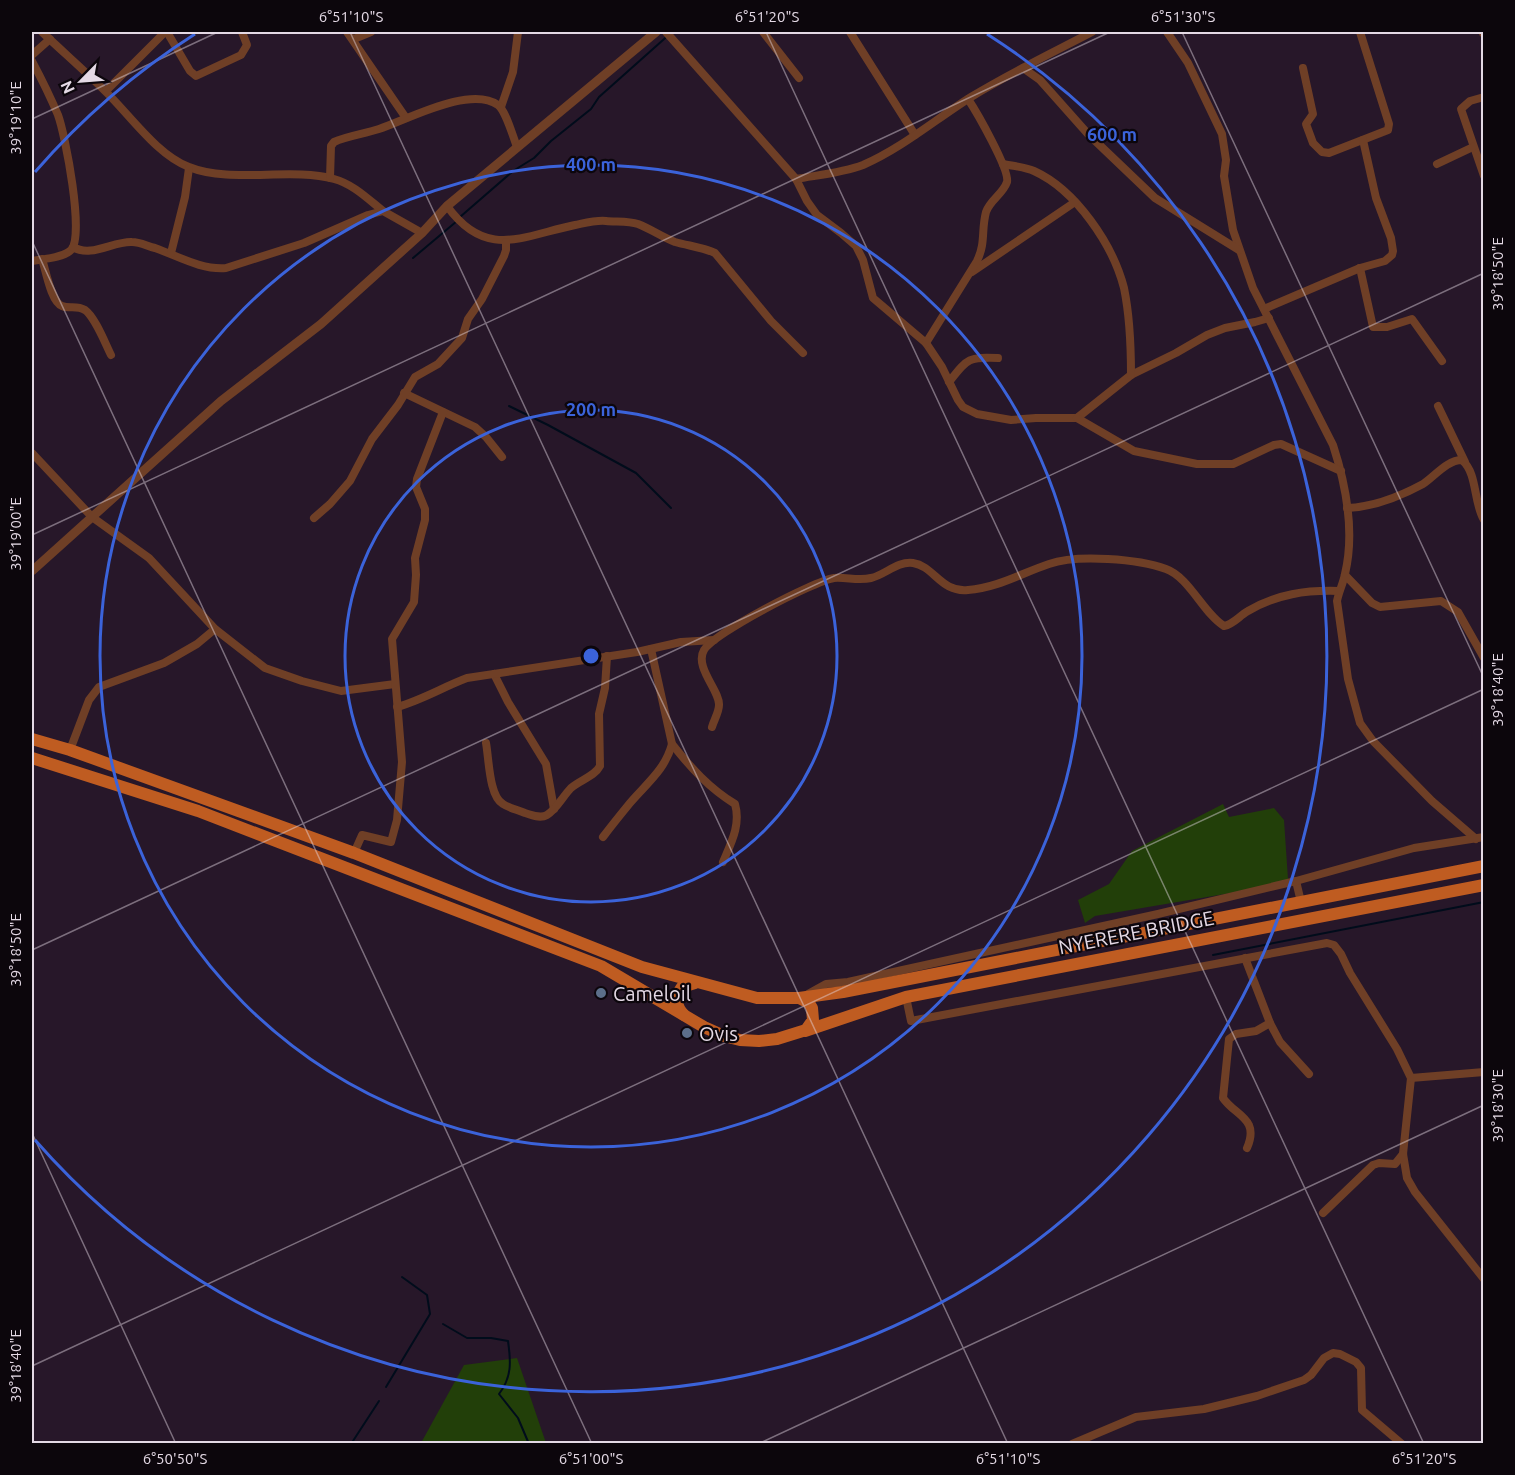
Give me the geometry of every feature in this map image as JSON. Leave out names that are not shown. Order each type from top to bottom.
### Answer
[{"type":"main road","name":"NYERERE BRIDGE","points":[[32,739],[70,750],[354,853],[642,967],[757,998],[799,998],[843,992],[1484,866]]},
{"type":"main road","name":"NYERERE BRIDGE","points":[[32,758],[198,811],[601,966],[687,1018],[714,1032],[740,1040],[759,1041],[801,1032],[906,997],[1484,885]]},
{"type":"main road","points":[[687,1018],[678,1007],[677,996],[682,987],[687,984],[700,984]]},
{"type":"main road","points":[[799,998],[808,1004],[813,1014],[810,1026],[801,1032]]},
{"type":"street","points":[[42,32],[106,92],[162,150],[189,168],[234,175],[260,174],[330,178],[358,190],[383,211],[422,233]]},
{"type":"street","points":[[106,92],[166,32],[190,71],[196,76],[241,55],[246,45],[242,32]]},
{"type":"street","points":[[348,32],[406,118]]},
{"type":"street","points":[[354,39],[371,32]]},
{"type":"street","points":[[501,107],[513,72],[518,32]]},
{"type":"street","points":[[32,571],[221,401],[321,324],[422,233],[447,206],[656,32]]},
{"type":"street","points":[[666,32],[796,179],[817,216],[856,246],[863,260],[873,298],[926,343],[942,367],[963,407],[977,414],[1011,420],[1077,418],[1117,443],[1148,455],[1197,464],[1233,464],[1281,444],[1341,471]]},
{"type":"street","points":[[763,32],[800,78]]},
{"type":"street","points":[[850,32],[915,135]]},
{"type":"street","points":[[796,179],[842,172],[863,164],[915,135],[969,99],[1092,32]]},
{"type":"street","points":[[1167,32],[1188,63],[1222,134],[1226,160],[1224,176],[1233,230],[1253,288],[1333,445],[1341,471],[1349,532],[1345,575],[1339,591],[1338,610],[1348,679],[1360,723],[1372,741],[1432,801],[1480,838]]},
{"type":"street","points":[[1303,68],[1313,114],[1306,124],[1314,143],[1326,154],[1388,129],[1389,124],[1360,32]]},
{"type":"street","points":[[32,55],[50,39]]},
{"type":"street","points":[[32,61],[58,115],[66,140],[76,219],[76,237],[73,248],[66,253],[32,261]]},
{"type":"street","points":[[1023,68],[1040,80],[1088,134],[1155,198],[1239,250]]},
{"type":"street","points":[[1484,97],[1470,101],[1461,109],[1484,176]]},
{"type":"street","points":[[330,178],[331,146],[334,142],[370,132],[438,106],[468,99],[492,101],[501,107],[517,147]]},
{"type":"street","points":[[926,343],[983,249],[987,210],[1007,182],[1008,177],[969,99]]},
{"type":"street","points":[[1264,309],[1360,268],[1384,261],[1392,255],[1391,238],[1376,198],[1363,140]]},
{"type":"street","points":[[1437,164],[1473,147]]},
{"type":"street","points":[[1003,164],[1034,171],[1062,189],[1093,222],[1110,254],[1123,287],[1131,338],[1131,375]]},
{"type":"street","points":[[171,253],[185,197],[189,168]]},
{"type":"street","points":[[970,273],[1075,202]]},
{"type":"street","points":[[447,206],[457,220],[486,239],[506,242],[548,230],[605,220],[638,224],[677,243],[704,248],[715,253],[771,321],[803,354]]},
{"type":"street","points":[[73,248],[84,251],[132,242],[171,253],[200,266],[226,268],[304,243],[368,215],[383,211]]},
{"type":"street","points":[[314,519],[350,481],[372,439],[398,405],[415,377],[438,364],[462,338],[468,319],[482,299],[504,256],[506,242]]},
{"type":"street","points":[[42,260],[58,305],[85,310],[111,355]]},
{"type":"street","points":[[1360,268],[1373,327],[1387,327],[1412,319],[1442,362]]},
{"type":"street","points":[[1077,418],[1131,375],[1207,335],[1225,328],[1269,318]]},
{"type":"street","points":[[949,382],[969,360],[977,357],[998,358]]},
{"type":"street","points":[[404,393],[475,427],[502,457]]},
{"type":"street","points":[[1438,406],[1472,477],[1480,514],[1484,520]]},
{"type":"street","points":[[354,853],[362,835],[392,843],[397,820],[402,762],[392,639],[414,602],[415,558],[425,520],[425,509],[416,487],[417,479],[443,412]]},
{"type":"street","points":[[32,453],[92,517],[149,558],[215,629],[265,668],[340,691],[395,684]]},
{"type":"street","points":[[1347,508],[1363,508],[1382,502],[1423,483],[1450,463],[1462,460],[1465,462]]},
{"type":"street","points":[[712,727],[720,706],[706,676],[702,653],[714,640],[742,621],[819,583],[834,578],[869,578],[895,566],[916,563],[950,588],[965,591],[1002,582],[1062,560],[1116,560],[1168,569],[1192,590],[1224,626],[1276,597],[1300,592],[1339,591]]},
{"type":"street","points":[[1345,575],[1372,603],[1380,607],[1441,601],[1458,612],[1484,658]]},
{"type":"street","points":[[70,750],[89,700],[99,687],[164,663],[197,644],[215,629]]},
{"type":"street","points":[[397,707],[467,678],[651,649],[681,642],[714,640]]},
{"type":"street","points":[[651,649],[672,744],[696,774],[717,793],[735,804],[738,814],[735,835],[723,862]]},
{"type":"street","points":[[486,743],[493,788],[498,799],[503,804],[542,818],[554,809],[570,789],[597,772],[600,766],[598,714],[605,688],[607,656]]},
{"type":"street","points":[[494,674],[508,702],[546,764],[554,809]]},
{"type":"street","points":[[603,837],[631,801],[655,777],[668,757],[672,744]]},
{"type":"street","points":[[799,998],[826,984],[848,982],[1158,914],[1414,848],[1480,838]]},
{"type":"street","points":[[1296,880],[1301,902]]},
{"type":"street","points":[[906,997],[911,1021],[1327,943],[1334,945],[1397,1049],[1410,1078],[1402,1154],[1407,1178],[1415,1192],[1484,1279]]},
{"type":"street","points":[[1245,958],[1270,1023],[1281,1042],[1309,1074]]},
{"type":"street","points":[[1247,1148],[1251,1131],[1242,1115],[1223,1098],[1229,1039],[1236,1034],[1256,1031],[1270,1023]]},
{"type":"street","points":[[1410,1078],[1484,1072]]},
{"type":"street","points":[[1323,1213],[1374,1165],[1395,1164],[1402,1154]]},
{"type":"street","points":[[1072,1443],[1136,1417],[1204,1409],[1257,1396],[1308,1378],[1324,1358],[1333,1353],[1356,1362],[1361,1368],[1362,1410],[1402,1443]]},
{"type":"green space","points":[[1223,804],[1229,817],[1274,808],[1284,820],[1288,879],[1278,885],[1095,916],[1085,923],[1078,900],[1109,884],[1132,851]]},
{"type":"green space","points":[[517,1358],[546,1443],[421,1443],[464,1365]]},
{"type":"waterway","points":[[460,217],[591,109],[599,97],[672,32]]},
{"type":"waterway","points":[[413,258],[457,221]]},
{"type":"waterway","points":[[509,406],[636,473],[671,508]]},
{"type":"waterway","points":[[1213,955],[1484,902]]},
{"type":"waterway","points":[[386,1387],[430,1314],[427,1295],[402,1277]]},
{"type":"waterway","points":[[443,1324],[467,1338],[508,1341],[510,1369],[499,1394],[518,1418],[529,1444]]},
{"type":"waterway","points":[[351,1444],[379,1401]]},
{"type":"place","name":"Cameloil","points":[[601,993]]},
{"type":"place","name":"Ovis","points":[[687,1033]]}]
